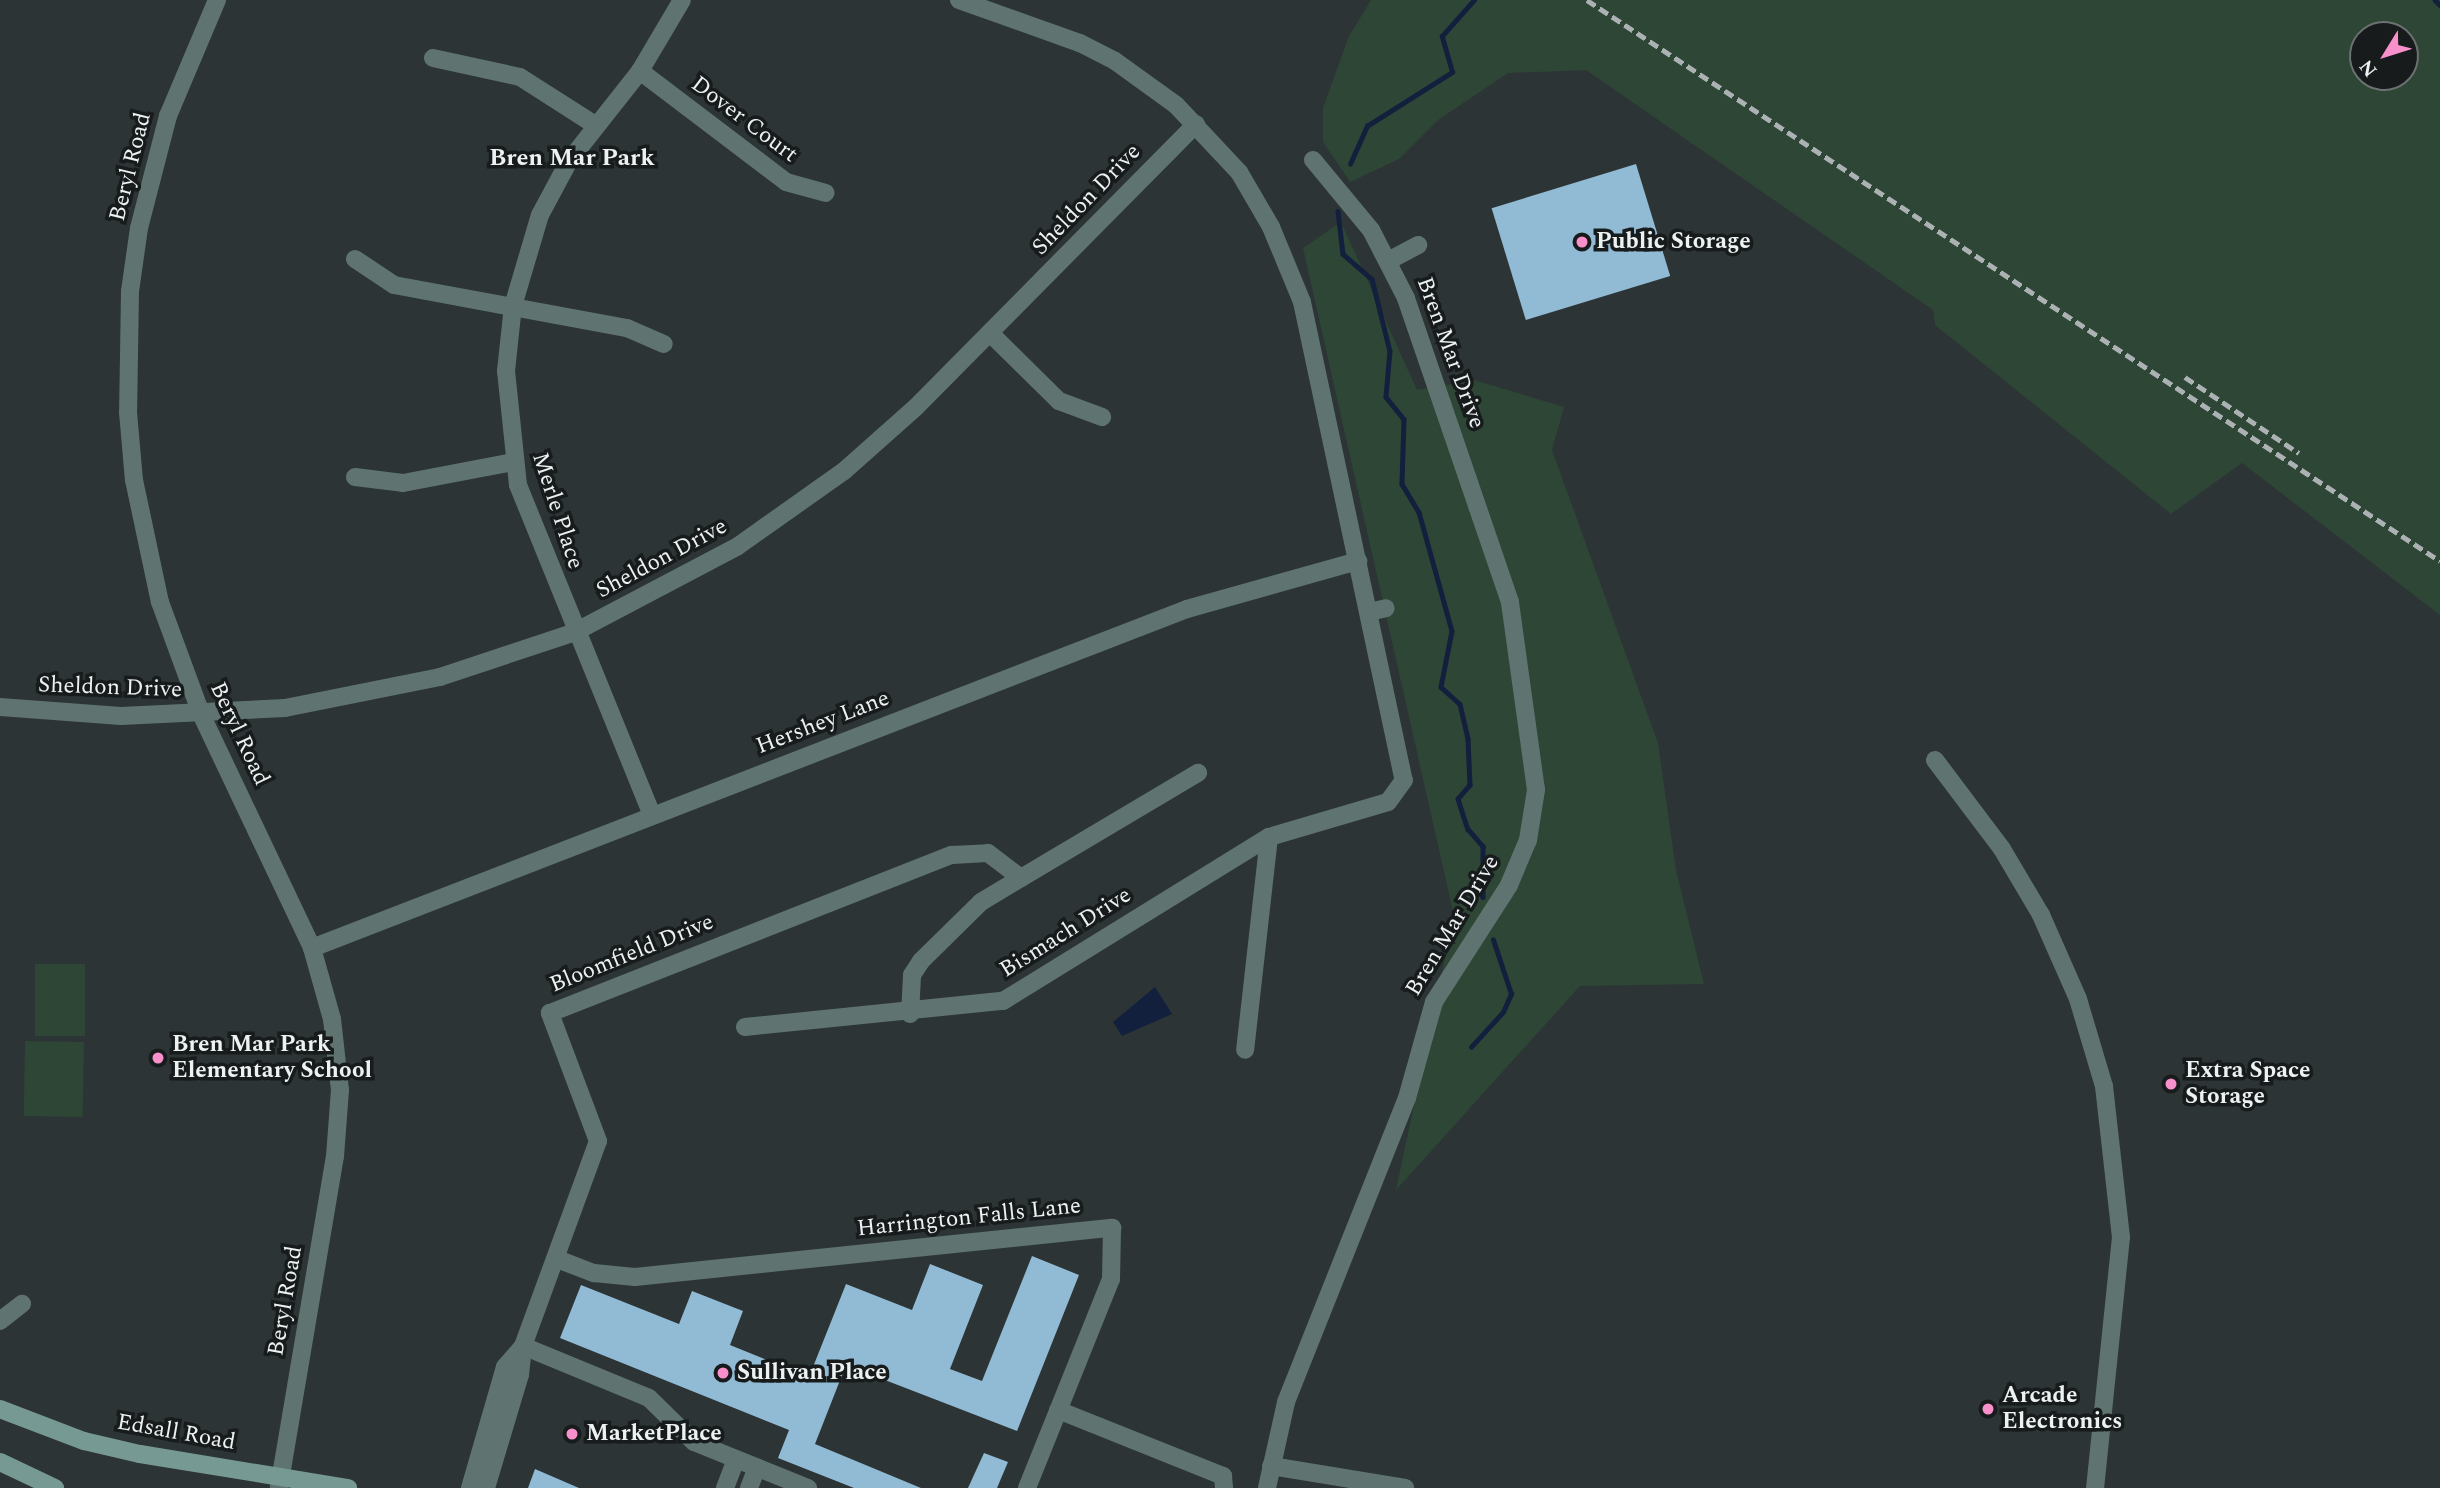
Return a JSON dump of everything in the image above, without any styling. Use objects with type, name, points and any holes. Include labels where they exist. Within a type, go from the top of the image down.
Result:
[{"type":"main road","name":"Edsall Road","points":[[0,1409],[84,1441],[140,1454],[280,1481],[348,1488]]},
{"type":"main road","points":[[0,1462],[54,1488]]},
{"type":"street","name":"Beryl Road","points":[[217,0],[187,64],[152,169],[132,278],[127,354],[130,439],[145,545],[202,716],[312,948],[329,1006],[341,1090],[335,1156],[280,1481]]},
{"type":"street","name":"Merle Place","points":[[652,815],[535,536],[513,462],[506,371],[513,306],[540,215],[595,125],[640,71],[682,0]]},
{"type":"street","points":[[959,0],[1115,61],[1196,124],[1239,172],[1294,276],[1358,561]]},
{"type":"street","points":[[433,58],[520,77],[595,125]]},
{"type":"street","name":"Dover Court","points":[[640,71],[779,178],[826,193]]},
{"type":"street","name":"Sheldon Drive","points":[[0,707],[121,716],[202,716],[285,708],[395,688],[575,632],[686,577],[794,509],[887,435],[1196,124]]},
{"type":"street","name":"Bren Mar Drive","points":[[1267,1488],[1286,1402],[1407,1098],[1434,1002],[1509,885],[1528,840],[1536,790],[1510,602],[1390,260],[1314,160]]},
{"type":"street","points":[[1390,260],[1418,244]]},
{"type":"street","points":[[355,260],[394,285],[628,328],[664,344]]},
{"type":"street","points":[[990,333],[1059,401],[1102,417]]},
{"type":"street","points":[[355,477],[403,483],[513,462]]},
{"type":"street","name":"Bismach Drive","points":[[745,1027],[910,1014],[1003,1001],[1269,837],[1388,802],[1404,780],[1378,610],[1358,561]]},
{"type":"street","name":"Hershey Lane","points":[[312,948],[1188,609],[1358,561]]},
{"type":"street","points":[[1935,760],[2002,849],[2041,915],[2078,999],[2104,1086],[2121,1237],[2095,1488]]},
{"type":"street","points":[[910,1014],[912,975],[921,961],[981,902],[1198,772]]},
{"type":"street","points":[[1245,1050],[1269,837]]},
{"type":"street","name":"Bloomfield Drive","points":[[486,1488],[520,1375],[523,1346],[598,1141],[550,1013],[952,855],[988,853],[1021,877]]},
{"type":"street","name":"Harrington Falls Lane","points":[[557,1259],[594,1273],[635,1277],[1112,1228],[1111,1279],[1027,1488]]},
{"type":"street","points":[[0,1321],[22,1304]]},
{"type":"street","points":[[523,1346],[649,1398],[685,1437],[808,1488]]},
{"type":"street","name":"Bloomfield Drive","points":[[470,1488],[505,1367],[523,1346]]},
{"type":"street","points":[[1058,1410],[1223,1476],[1224,1488]]},
{"type":"street","points":[[725,1488],[736,1459]]},
{"type":"street","points":[[1271,1466],[1405,1488]]},
{"type":"street","points":[[749,1488],[757,1467]]},
{"type":"green space","points":[[1371,0],[2440,0],[2440,615],[2242,463],[2171,514],[1935,325],[1933,310],[1586,70],[1508,73],[1438,120],[1399,159],[1350,182],[1323,142],[1323,108],[1349,36]]},
{"type":"green space","points":[[1341,222],[1417,390],[1474,380],[1564,407],[1552,450],[1658,743],[1676,870],[1704,984],[1580,986],[1396,1190],[1454,916],[1303,248]]},
{"type":"green space","points":[[35,964],[85,964],[85,1036],[35,1036]]},
{"type":"green space","points":[[25,1041],[84,1042],[83,1117],[24,1116]]},
{"type":"water","points":[[1155,987],[1172,1014],[1122,1036],[1113,1022]]},
{"type":"building","name":"Public Storage","points":[[1636,164],[1670,276],[1526,320],[1492,208]]},
{"type":"building","name":"Sullivan Place","points":[[1032,1256],[1079,1275],[1017,1431],[846,1365],[815,1444],[921,1488],[854,1488],[778,1458],[789,1430],[560,1338],[581,1285],[679,1324],[692,1291],[743,1311],[730,1345],[809,1377],[846,1284],[912,1310],[930,1264],[983,1285],[950,1369],[982,1381]]},
{"type":"building","points":[[984,1453],[1008,1462],[997,1488],[968,1488]]},
{"type":"building","points":[[535,1469],[579,1488],[528,1488]]},
{"type":"waterway","points":[[1350,164],[1367,126],[1452,72],[1442,36],[1474,0]]},
{"type":"waterway","points":[[2435,0],[2440,5]]},
{"type":"waterway","points":[[1338,211],[1343,254],[1372,279],[1390,351],[1386,397],[1404,419],[1402,484],[1419,512],[1452,631],[1441,687],[1460,704],[1468,739],[1470,785],[1458,799],[1468,829],[1483,846],[1483,897]]},
{"type":"waterway","points":[[1471,1047],[1503,1012],[1511,994],[1493,940]]},
{"type":"railway","points":[[1587,0],[2440,561]]},
{"type":"railway","points":[[2185,377],[2299,453]]},
{"type":"place","name":"Public Storage","points":[[1582,242]]},
{"type":"place","name":"Bren Mar Park Elementary School","points":[[158,1058]]},
{"type":"place","name":"Extra Space Storage","points":[[2171,1084]]},
{"type":"place","name":"Sullivan Place","points":[[723,1373]]},
{"type":"place","name":"Arcade Electronics","points":[[1988,1409]]},
{"type":"place","name":"MarketPlace","points":[[572,1434]]},
{"type":"district","name":"Bren Mar Park","points":[[572,159]]}]
